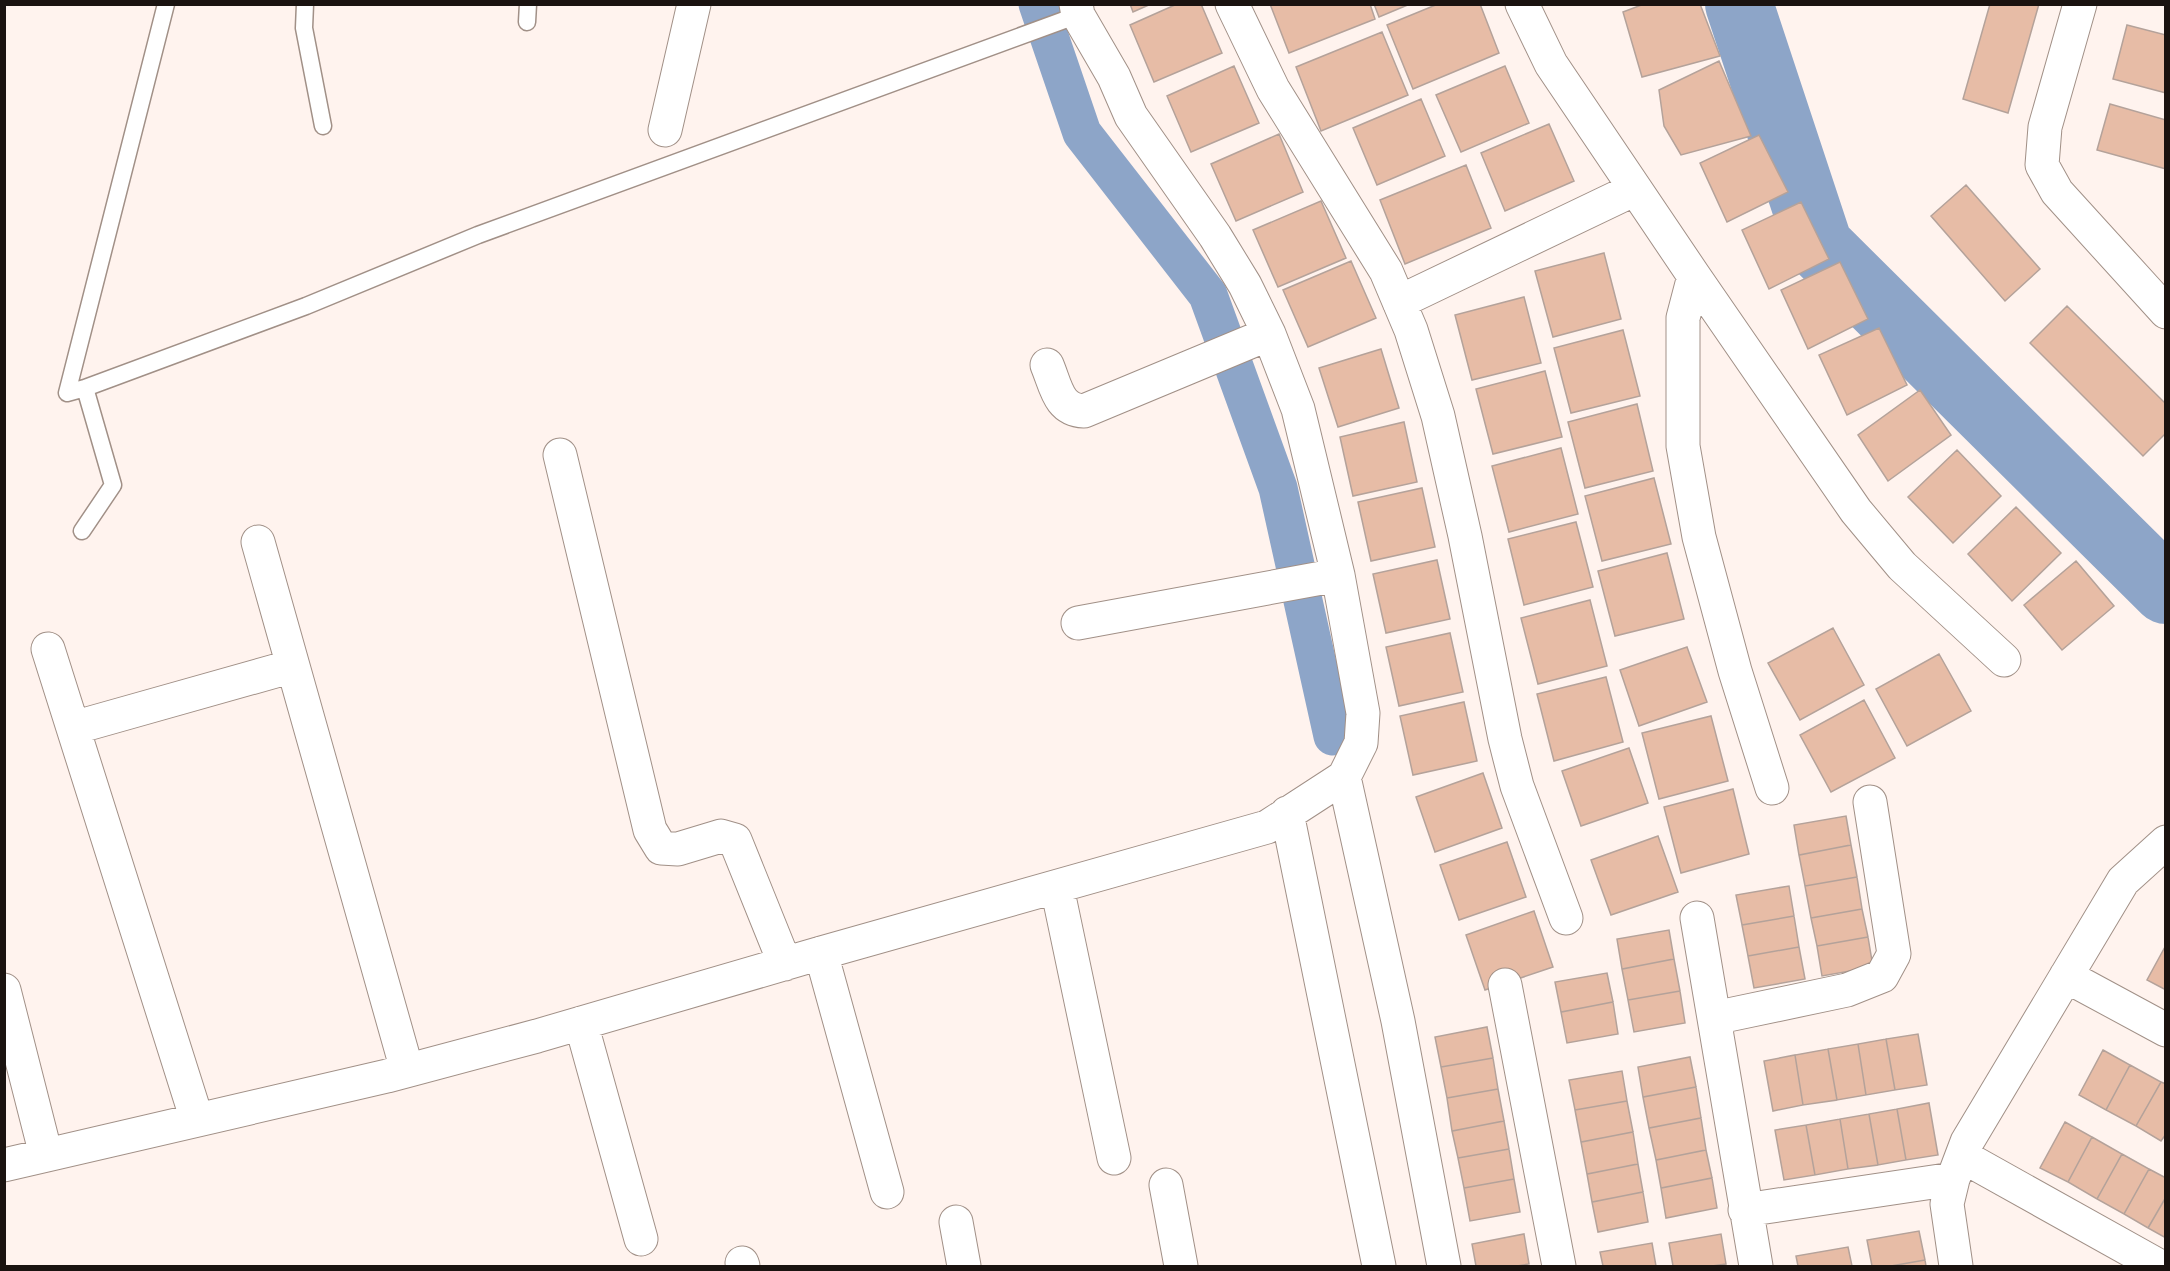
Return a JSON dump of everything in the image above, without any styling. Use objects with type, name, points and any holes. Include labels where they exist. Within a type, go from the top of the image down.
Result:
[{"type":"street","points":[[665,130],[694,4]]},
{"type":"street","points":[[1232,4],[1273,89],[1386,272],[1411,330],[1438,417],[1465,536],[1498,708],[1512,767],[1566,918]]},
{"type":"street","points":[[1522,4],[1551,64],[1856,511],[1902,566],[2004,660]]},
{"type":"street","points":[[2080,4],[2045,127],[2042,165],[2057,192],[2166,312]]},
{"type":"street","points":[[4,1165],[407,1070],[581,1023],[1267,827],[1344,777],[1360,743],[1363,713],[1338,575],[1298,409],[1269,334],[1245,285],[1215,236],[1131,116],[1114,77],[1077,10]]},
{"type":"street","points":[[1399,302],[1635,189]]},
{"type":"street","points":[[1694,276],[1683,318],[1683,446],[1699,537],[1735,671],[1772,788]]},
{"type":"street","points":[[1047,365],[1064,405],[1073,411],[1084,411],[1269,334]]},
{"type":"street","points":[[560,455],[650,830],[661,848],[678,849],[721,836],[735,840],[785,964]]},
{"type":"street","points":[[258,542],[407,1070]]},
{"type":"street","points":[[1078,623],[1338,575]]},
{"type":"street","points":[[48,649],[197,1120]]},
{"type":"street","points":[[73,728],[293,666]]},
{"type":"street","points":[[1344,777],[1398,1021],[1444,1266]]},
{"type":"street","points":[[1714,1018],[1847,990],[1882,976],[1894,954],[1870,802]]},
{"type":"street","points":[[1287,813],[1378,1266]]},
{"type":"street","points":[[1956,1266],[1947,1204],[1967,1142],[2123,881],[2166,842]]},
{"type":"street","points":[[1057,887],[1114,1158]]},
{"type":"street","points":[[1698,918],[1756,1266]]},
{"type":"street","points":[[821,953],[887,1192]]},
{"type":"street","points":[[2066,976],[2166,1030]]},
{"type":"street","points":[[1505,985],[1559,1266]]},
{"type":"street","points":[[4,990],[46,1155]]},
{"type":"street","points":[[581,1023],[641,1239]]},
{"type":"street","points":[[1745,1210],[1958,1167],[2159,1266]]},
{"type":"street","points":[[1166,1185],[1181,1266]]},
{"type":"street","points":[[956,1222],[964,1266]]},
{"type":"lane","points":[[166,4],[67,393],[306,306],[489,230],[1077,10]]},
{"type":"lane","points":[[305,4],[304,28],[323,126]]},
{"type":"lane","points":[[527,22],[528,4]]},
{"type":"lane","points":[[82,531],[113,485],[85,388]]},
{"type":"building","points":[[1130,4],[1151,4],[1133,12]]},
{"type":"building","points":[[1177,4],[1201,4],[1222,53],[1154,82],[1130,25]]},
{"type":"building","points":[[1270,4],[1370,4],[1375,19],[1289,53]]},
{"type":"building","points":[[1374,4],[1410,4],[1379,17]]},
{"type":"building","points":[[1438,4],[1480,4],[1499,53],[1413,89],[1387,25]]},
{"type":"building","points":[[1644,4],[1700,4],[1720,56],[1642,77],[1623,12]]},
{"type":"building","points":[[1990,4],[2039,4],[2008,113],[1963,99]]},
{"type":"building","points":[[2127,25],[2166,35],[2166,93],[2113,79]]},
{"type":"building","points":[[1382,32],[1408,95],[1321,131],[1296,67]]},
{"type":"building","points":[[1719,61],[1751,136],[1681,155],[1664,126],[1659,90]]},
{"type":"building","points":[[1234,66],[1259,123],[1191,152],[1167,96]]},
{"type":"building","points":[[1505,66],[1529,123],[1461,152],[1436,95]]},
{"type":"building","points":[[1421,99],[1445,156],[1377,185],[1353,128]]},
{"type":"building","points":[[2110,104],[2166,120],[2166,169],[2097,150]]},
{"type":"building","points":[[1549,124],[1574,181],[1505,211],[1481,153]]},
{"type":"building","points":[[1279,134],[1303,192],[1236,221],[1211,164]]},
{"type":"building","points":[[1759,135],[1788,192],[1727,222],[1700,163]]},
{"type":"building","points":[[1466,165],[1491,228],[1405,264],[1380,200]]},
{"type":"building","points":[[1966,185],[2040,269],[2005,301],[1931,216]]},
{"type":"building","points":[[1321,201],[1346,258],[1278,287],[1253,230]]},
{"type":"building","points":[[1801,202],[1829,259],[1769,289],[1742,230]]},
{"type":"building","points":[[1604,253],[1621,319],[1553,337],[1535,271]]},
{"type":"building","points":[[1351,261],[1376,318],[1308,347],[1283,290]]},
{"type":"building","points":[[1840,262],[1868,319],[1808,349],[1781,290]]},
{"type":"building","points":[[1524,297],[1541,363],[1472,380],[1455,315]]},
{"type":"building","points":[[2067,306],[2166,404],[2166,433],[2143,456],[2030,343]]},
{"type":"building","points":[[1879,328],[1907,385],[1847,415],[1819,355]]},
{"type":"building","points":[[1623,330],[1640,396],[1571,413],[1554,348]]},
{"type":"building","points":[[1381,349],[1399,408],[1338,427],[1319,368]]},
{"type":"building","points":[[1545,371],[1562,437],[1493,454],[1476,389]]},
{"type":"building","points":[[1920,390],[1951,435],[1888,481],[1858,435]]},
{"type":"building","points":[[1637,404],[1653,471],[1585,488],[1568,422]]},
{"type":"building","points":[[1404,422],[1417,482],[1353,496],[1340,437]]},
{"type":"building","points":[[1561,448],[1578,514],[1509,532],[1492,466]]},
{"type":"building","points":[[1957,450],[2001,496],[1953,543],[1908,497]]},
{"type":"building","points":[[1654,478],[1671,544],[1602,561],[1585,496]]},
{"type":"building","points":[[1422,488],[1435,547],[1371,561],[1358,502]]},
{"type":"building","points":[[2016,507],[2061,553],[2012,601],[1968,554]]},
{"type":"building","points":[[1576,522],[1593,587],[1524,605],[1508,539]]},
{"type":"building","points":[[1667,553],[1684,619],[1615,636],[1598,571]]},
{"type":"building","points":[[1437,560],[1450,619],[1386,633],[1373,574]]},
{"type":"building","points":[[2076,561],[2114,606],[2062,650],[2024,605]]},
{"type":"building","points":[[1590,600],[1607,666],[1538,684],[1521,618]]},
{"type":"building","points":[[1833,628],[1864,685],[1800,720],[1768,663]]},
{"type":"building","points":[[1450,633],[1463,692],[1399,706],[1386,647]]},
{"type":"building","points":[[1687,647],[1707,702],[1639,726],[1620,670]]},
{"type":"building","points":[[1939,654],[1971,711],[1907,746],[1876,689]]},
{"type":"building","points":[[1606,677],[1623,742],[1554,761],[1537,694]]},
{"type":"building","points":[[1864,700],[1895,758],[1831,792],[1800,735]]},
{"type":"building","points":[[1464,702],[1477,761],[1413,775],[1400,716]]},
{"type":"building","points":[[1711,716],[1728,781],[1659,799],[1642,733]]},
{"type":"building","points":[[1629,748],[1648,803],[1581,826],[1562,771]]},
{"type":"building","points":[[1483,773],[1502,828],[1435,852],[1416,797]]},
{"type":"building","points":[[1733,789],[1749,854],[1681,873],[1664,807]]},
{"type":"building","points":[[1846,816],[1851,845],[1799,855],[1794,825]]},
{"type":"building","points":[[1658,836],[1678,892],[1611,915],[1591,860]]},
{"type":"building","points":[[1507,842],[1526,897],[1459,920],[1440,865]]},
{"type":"building","points":[[1851,845],[1857,877],[1805,886],[1799,855]]},
{"type":"building","points":[[1857,877],[1862,909],[1811,918],[1805,886]]},
{"type":"building","points":[[1789,886],[1794,916],[1742,925],[1736,895]]},
{"type":"building","points":[[1862,909],[1868,937],[1817,946],[1811,918]]},
{"type":"building","points":[[1534,911],[1553,967],[1485,990],[1466,935]]},
{"type":"building","points":[[1794,916],[1799,947],[1748,956],[1742,925]]},
{"type":"building","points":[[1669,930],[1674,959],[1622,969],[1617,939]]},
{"type":"building","points":[[1868,937],[1873,967],[1822,976],[1817,946]]},
{"type":"building","points":[[2166,945],[2166,990],[2147,980]]},
{"type":"building","points":[[1799,947],[1805,979],[1754,988],[1748,956]]},
{"type":"building","points":[[1674,959],[1680,991],[1628,1000],[1622,969]]},
{"type":"building","points":[[1607,973],[1613,1002],[1561,1012],[1555,982]]},
{"type":"building","points":[[1680,991],[1685,1023],[1634,1032],[1628,1000]]},
{"type":"building","points":[[1613,1002],[1618,1034],[1567,1043],[1561,1012]]},
{"type":"building","points":[[1487,1027],[1493,1058],[1441,1067],[1435,1037]]},
{"type":"building","points":[[1918,1034],[1927,1085],[1895,1090],[1886,1039]]},
{"type":"building","points":[[1886,1039],[1895,1090],[1866,1095],[1858,1044]]},
{"type":"building","points":[[1858,1044],[1866,1095],[1837,1100],[1828,1049]]},
{"type":"building","points":[[1828,1049],[1837,1100],[1803,1105],[1795,1055]]},
{"type":"building","points":[[2103,1050],[2130,1065],[2106,1110],[2079,1095]]},
{"type":"building","points":[[1795,1055],[1803,1105],[1773,1111],[1764,1061]]},
{"type":"building","points":[[1690,1057],[1696,1087],[1643,1097],[1638,1067]]},
{"type":"building","points":[[1493,1058],[1498,1089],[1447,1098],[1441,1067]]},
{"type":"building","points":[[2130,1065],[2161,1082],[2136,1126],[2106,1110]]},
{"type":"building","points":[[1622,1071],[1627,1101],[1575,1110],[1569,1080]]},
{"type":"building","points":[[2161,1082],[2166,1084],[2166,1134],[2161,1141],[2136,1126]]},
{"type":"building","points":[[1696,1087],[1701,1118],[1649,1128],[1643,1097]]},
{"type":"building","points":[[1498,1089],[1504,1121],[1452,1131],[1447,1098]]},
{"type":"building","points":[[1627,1101],[1633,1132],[1581,1142],[1575,1110]]},
{"type":"building","points":[[1929,1103],[1938,1155],[1906,1160],[1897,1109]]},
{"type":"building","points":[[1897,1109],[1906,1160],[1878,1165],[1869,1114]]},
{"type":"building","points":[[1869,1114],[1878,1165],[1848,1169],[1840,1119]]},
{"type":"building","points":[[1701,1118],[1706,1150],[1656,1160],[1649,1128]]},
{"type":"building","points":[[1840,1119],[1848,1169],[1815,1175],[1806,1125]]},
{"type":"building","points":[[1504,1121],[1509,1149],[1458,1158],[1452,1131]]},
{"type":"building","points":[[2065,1122],[2092,1137],[2068,1182],[2040,1168]]},
{"type":"building","points":[[1806,1125],[1815,1175],[1784,1180],[1775,1130]]},
{"type":"building","points":[[1633,1132],[1638,1164],[1587,1174],[1581,1142]]},
{"type":"building","points":[[2092,1137],[2122,1154],[2097,1199],[2068,1182]]},
{"type":"building","points":[[1509,1149],[1514,1179],[1464,1188],[1458,1158]]},
{"type":"building","points":[[1706,1150],[1712,1178],[1661,1188],[1656,1160]]},
{"type":"building","points":[[2122,1154],[2149,1169],[2124,1214],[2097,1199]]},
{"type":"building","points":[[1638,1164],[1643,1192],[1592,1202],[1587,1174]]},
{"type":"building","points":[[2149,1169],[2166,1178],[2166,1197],[2148,1228],[2124,1214]]},
{"type":"building","points":[[1712,1178],[1717,1208],[1666,1218],[1661,1188]]},
{"type":"building","points":[[1514,1179],[1520,1212],[1470,1221],[1464,1188]]},
{"type":"building","points":[[1643,1192],[1648,1222],[1598,1232],[1592,1202]]},
{"type":"building","points":[[2166,1197],[2166,1238],[2148,1228]]},
{"type":"building","points":[[1919,1231],[1925,1260],[1891,1266],[1872,1266],[1867,1240]]},
{"type":"building","points":[[1524,1234],[1529,1264],[1476,1266],[1472,1244]]},
{"type":"building","points":[[1721,1234],[1726,1264],[1673,1266],[1669,1243]]},
{"type":"building","points":[[1652,1243],[1656,1266],[1603,1266],[1600,1252]]},
{"type":"building","points":[[1848,1247],[1852,1266],[1798,1266],[1796,1256]]},
{"type":"building","points":[[1925,1260],[1926,1266],[1891,1266]]},
{"type":"waterway","points":[[1038,4],[1082,133],[1208,295],[1278,488],[1333,736]]},
{"type":"waterway","points":[[1739,4],[1819,246],[2166,590]]}]
